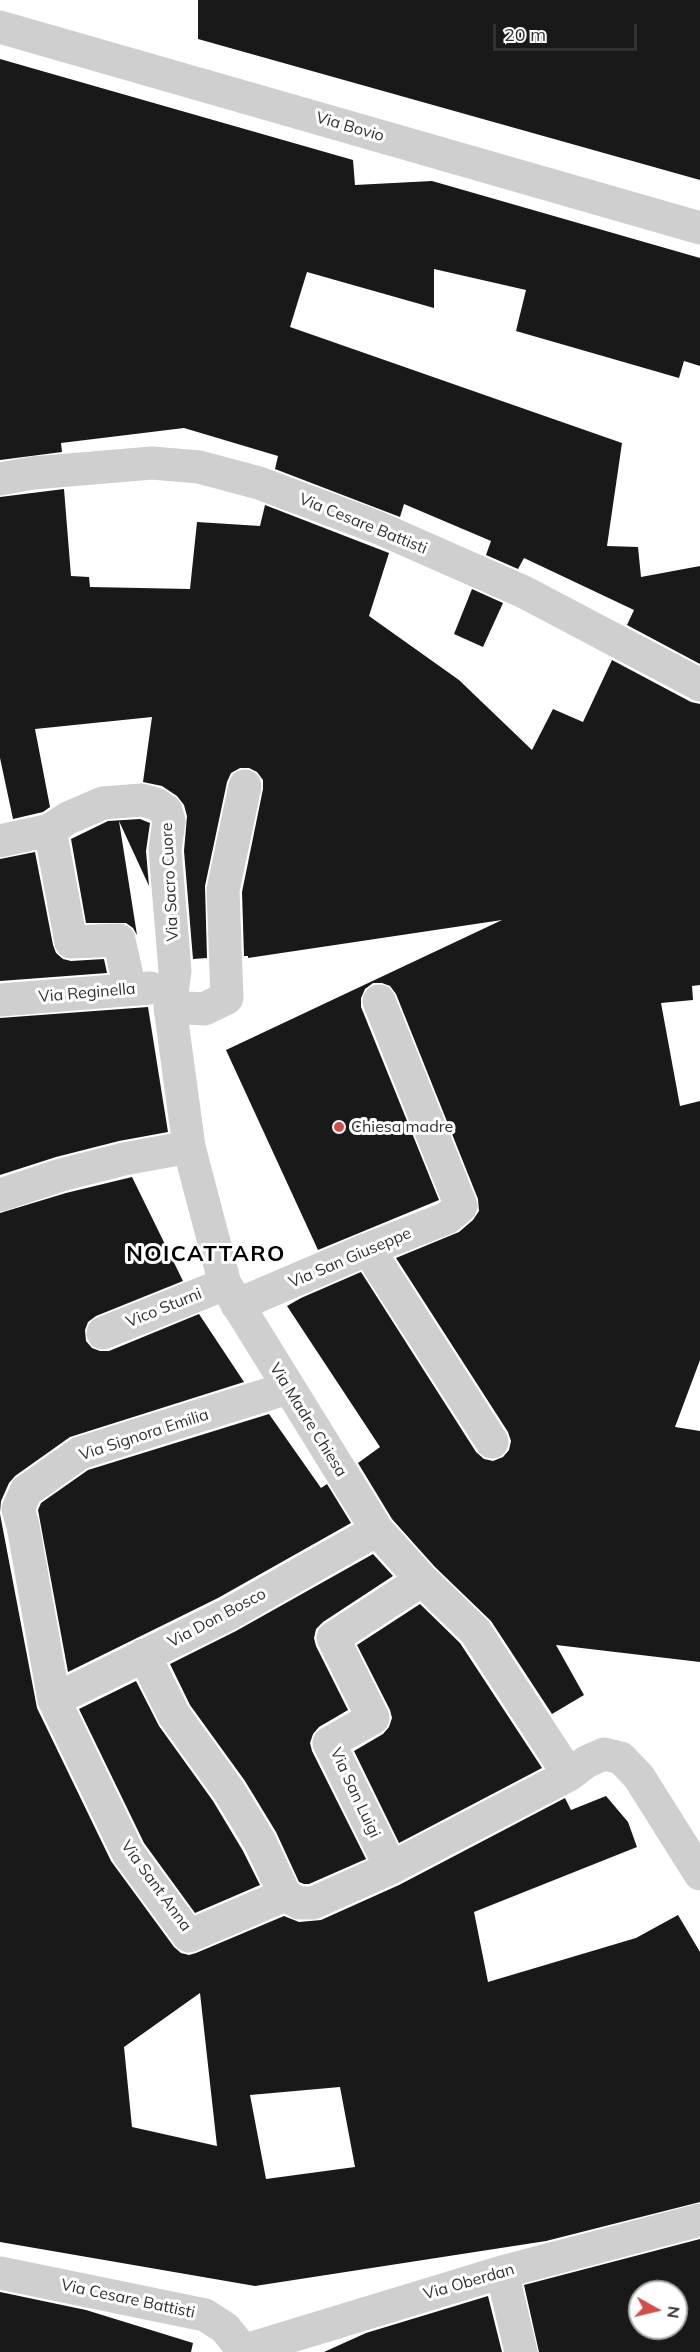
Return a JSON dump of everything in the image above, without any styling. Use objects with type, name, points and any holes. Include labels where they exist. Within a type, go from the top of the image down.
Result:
[{"type":"street","name":"Via Bovio","points":[[0,27],[700,228]]},
{"type":"street","name":"Via Cesare Battisti","points":[[0,479],[33,473],[152,463],[199,467],[259,483],[378,528],[524,592],[700,684]]},
{"type":"street","name":"Via Reginella","points":[[0,1000],[130,989],[172,996],[204,1009],[226,998],[223,890],[245,786]]},
{"type":"street","name":"Via Sacro Cuore","points":[[50,830],[68,818],[103,803],[142,800],[156,804],[166,811],[169,821],[165,850],[175,971],[172,996]]},
{"type":"street","points":[[0,841],[50,830],[71,942],[119,940],[130,989]]},
{"type":"street","name":"Via Madre Chiesa","points":[[172,996],[189,1147],[231,1295],[377,1530],[422,1580],[475,1631],[569,1775]]},
{"type":"street","name":"Via San Giuseppe","points":[[231,1295],[368,1249],[447,1218],[461,1206],[379,1001]]},
{"type":"street","points":[[0,1195],[61,1175],[189,1147]]},
{"type":"street","points":[[368,1249],[492,1442]]},
{"type":"street","name":"Vico Sturni","points":[[103,1333],[231,1295]]},
{"type":"street","name":"Via Signora Emilia","points":[[13,1521],[26,1491],[80,1453],[288,1388]]},
{"type":"street","name":"Via Sant Anna","points":[[13,1521],[54,1700],[128,1853],[189,1936],[285,1895]]},
{"type":"street","name":"Via Don Bosco","points":[[54,1700],[227,1615],[377,1530]]},
{"type":"street","name":"Via San Luigi","points":[[391,1868],[329,1743],[373,1718],[333,1638],[422,1580]]},
{"type":"street","points":[[144,1655],[174,1715],[229,1791],[260,1842],[285,1895],[299,1903],[313,1903],[391,1868],[569,1775],[586,1762],[604,1754],[621,1758],[639,1777],[700,1874]]},
{"type":"street","name":"Via Oberdan","points":[[241,2351],[502,2272],[700,2220]]},
{"type":"street","points":[[502,2272],[521,2352]]},
{"type":"street","name":"Via Cesare Battisti","points":[[0,2273],[205,2315],[225,2328],[241,2351]]},
{"type":"building","points":[[198,0],[700,0],[700,180],[198,39]]},
{"type":"building","points":[[0,59],[353,160],[355,185],[432,181],[700,258],[700,366],[684,361],[679,378],[516,331],[526,290],[434,269],[434,308],[307,272],[290,327],[622,443],[607,546],[638,547],[641,577],[700,566],[700,664],[627,625],[634,610],[524,558],[518,569],[486,555],[491,541],[404,504],[400,517],[275,469],[278,456],[184,428],[61,443],[62,452],[0,460]]},
{"type":"building","points":[[64,489],[71,576],[89,577],[90,587],[190,589],[197,522],[260,526],[265,505],[389,553],[369,616],[459,680],[532,750],[553,709],[583,722],[612,660],[691,702],[700,704],[700,985],[692,986],[693,1000],[661,1003],[680,1106],[700,1101],[700,1360],[675,1427],[700,1431],[700,1662],[556,1645],[584,1695],[552,1714],[491,1621],[435,1567],[392,1519],[358,1463],[380,1447],[287,1306],[361,1272],[476,1452],[484,1459],[493,1461],[503,1457],[509,1450],[511,1441],[508,1432],[396,1258],[459,1232],[473,1220],[479,1211],[478,1199],[396,994],[390,986],[373,983],[365,989],[361,998],[361,1007],[439,1200],[318,1250],[226,1050],[502,920],[248,958],[244,956],[242,892],[263,780],[257,772],[249,768],[240,768],[231,773],[227,782],[205,886],[207,958],[193,959],[184,851],[187,816],[184,805],[177,796],[162,786],[143,782],[152,717],[35,729],[50,807],[43,812],[13,819],[0,758],[0,497]]},
{"type":"building","points":[[472,589],[503,603],[483,647],[454,634]]},
{"type":"building","points":[[140,819],[150,823],[146,851],[149,886],[119,821],[137,935],[126,923],[86,923],[71,839],[108,821]]},
{"type":"building","points":[[35,852],[56,953],[63,959],[71,961],[104,959],[107,973],[0,981],[0,859]]},
{"type":"building","points":[[148,1007],[168,1132],[119,1141],[56,1157],[0,1175],[0,1018]]},
{"type":"building","points":[[132,1177],[183,1281],[96,1316],[88,1322],[85,1330],[86,1341],[92,1348],[109,1351],[199,1314],[244,1382],[70,1437],[15,1476],[9,1483],[1,1501],[0,1512],[0,1213],[66,1193]]},
{"type":"building","points":[[269,1414],[321,1488],[327,1484],[351,1523],[218,1598],[68,1672],[38,1510],[41,1503],[88,1470]]},
{"type":"building","points":[[0,1514],[37,1708],[111,1861],[174,1947],[181,1953],[189,1955],[196,1953],[284,1916],[299,1922],[321,1920],[399,1885],[565,1798],[571,1810],[606,1796],[628,1822],[637,1847],[474,1912],[488,1982],[636,1938],[678,1915],[700,1952],[700,2202],[546,2241],[255,2286],[0,2242]],"holes":[[[200,1993],[217,2146],[132,2127],[124,2047]],[[340,2087],[355,2167],[266,2179],[250,2095]]]},
{"type":"building","points":[[373,1554],[393,1576],[316,1629],[314,1638],[316,1646],[348,1710],[319,1727],[310,1743],[366,1859],[309,1884],[304,1884],[299,1882],[276,1832],[245,1781],[190,1705],[170,1664],[236,1631]]},
{"type":"building","points":[[420,1604],[460,1643],[542,1768],[399,1843],[354,1751],[383,1734],[392,1718],[357,1645]]},
{"type":"building","points":[[136,1681],[159,1726],[213,1801],[260,1885],[195,1913],[144,1843],[79,1709]]},
{"type":"building","points":[[700,2239],[700,2352],[539,2352],[524,2285]]},
{"type":"building","points":[[0,2292],[86,2310],[193,2343],[191,2352],[0,2352]]},
{"type":"building","points":[[488,2296],[502,2352],[324,2352],[366,2333]]},
{"type":"place","name":"Chiesa madre","points":[[339,1127]]},
{"type":"district","name":"NOICATTARO","points":[[206,1254]]}]
